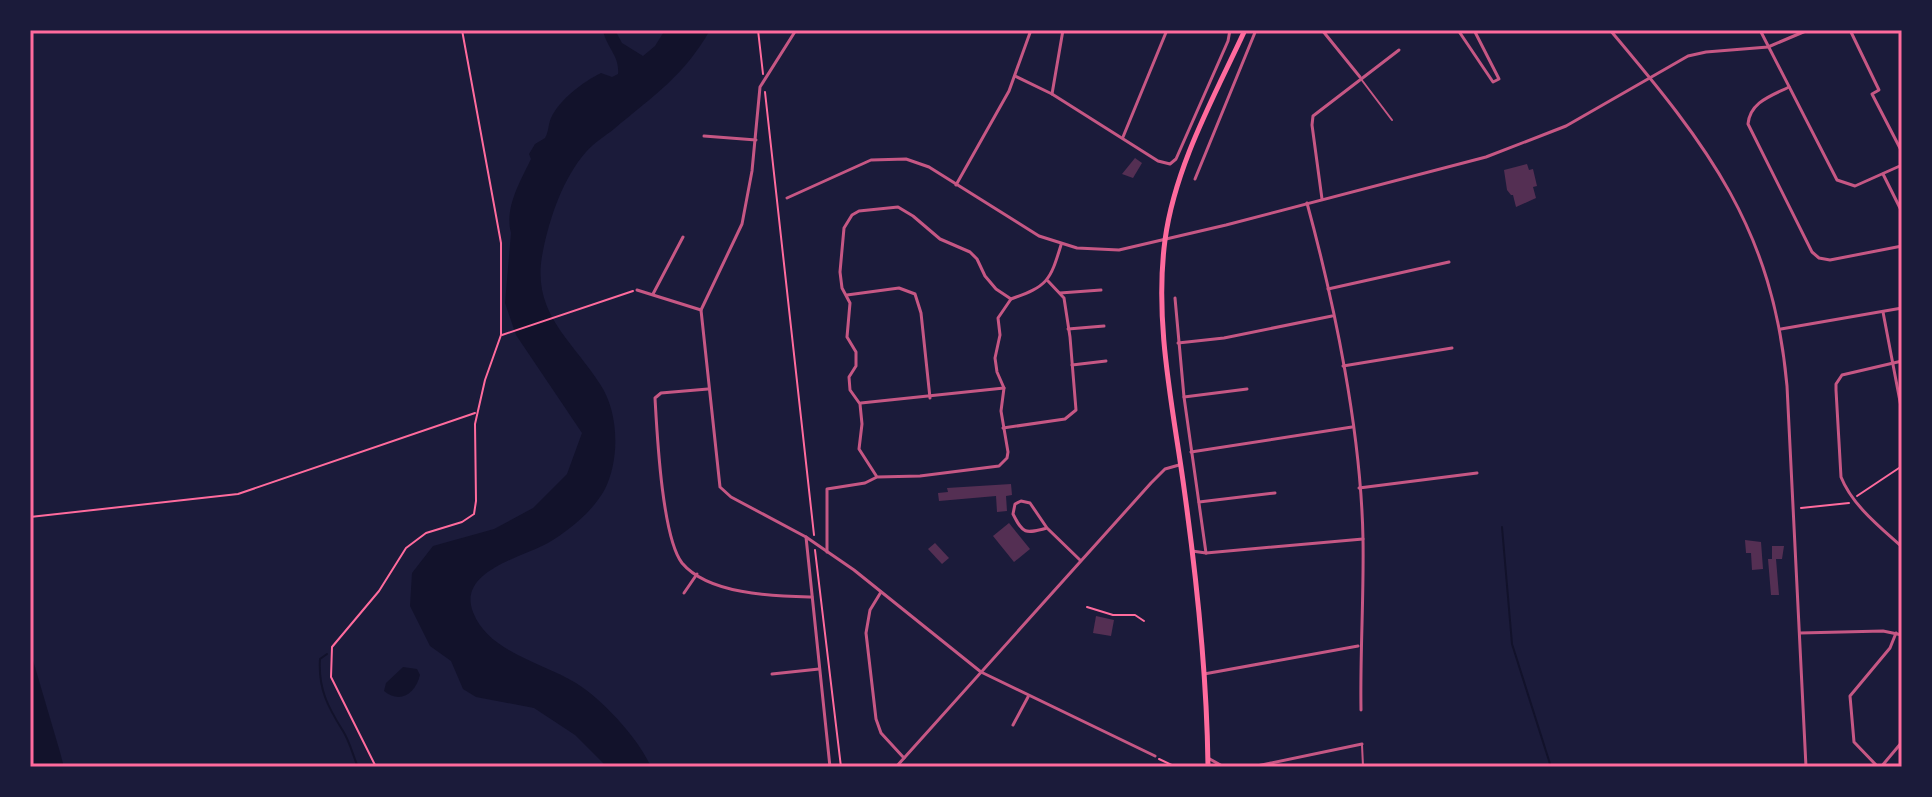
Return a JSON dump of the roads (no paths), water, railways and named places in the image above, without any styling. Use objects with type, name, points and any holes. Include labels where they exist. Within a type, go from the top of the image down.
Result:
[{"type":"main road","points":[[1208,767],[1204,674],[1192,551],[1163,322],[1166,239],[1174,201],[1193,145],[1245,30]]},
{"type":"street","points":[[796,30],[759,92],[756,140],[742,224],[701,310],[720,487],[731,497],[806,537],[881,591],[981,672],[1155,756]]},
{"type":"street","points":[[956,185],[1000,108],[1031,30]]},
{"type":"street","points":[[1052,94],[1063,30]]},
{"type":"street","points":[[1122,138],[1167,30]]},
{"type":"street","points":[[1015,76],[1052,94],[1167,165],[1174,162],[1228,41],[1230,30]]},
{"type":"street","points":[[1195,179],[1256,30]]},
{"type":"street","points":[[1322,30],[1360,78]]},
{"type":"street","points":[[1458,30],[1493,82],[1499,79],[1474,30]]},
{"type":"street","points":[[1610,30],[1705,148],[1739,208],[1759,252],[1781,329],[1787,386],[1806,767]]},
{"type":"street","points":[[1760,30],[1837,180],[1855,186],[1902,165]]},
{"type":"street","points":[[787,198],[858,165],[883,158],[915,160],[1021,226],[1061,245],[1119,250],[1441,169],[1527,142],[1576,121],[1688,56],[1768,47],[1808,30]]},
{"type":"street","points":[[1850,30],[1879,90],[1872,94],[1902,152]]},
{"type":"street","points":[[1322,199],[1311,120],[1313,116],[1399,50]]},
{"type":"street","points":[[1789,87],[1755,105],[1748,124],[1812,252],[1819,258],[1830,260],[1902,246]]},
{"type":"street","points":[[704,136],[756,140]]},
{"type":"street","points":[[1883,174],[1902,212]]},
{"type":"street","points":[[1307,203],[1343,366],[1359,488],[1363,539],[1361,710]]},
{"type":"street","points":[[877,477],[859,449],[862,424],[860,404],[850,390],[849,377],[856,366],[856,352],[847,337],[850,316],[840,272],[846,222],[859,211],[898,207],[940,239],[970,252],[996,289],[1011,299]]},
{"type":"street","points":[[653,294],[683,237]]},
{"type":"street","points":[[827,552],[827,489],[865,483],[877,477],[920,476],[999,466],[1007,458],[1001,411],[1004,388],[995,358],[1000,335],[998,318],[1011,299],[1048,281],[1061,245]]},
{"type":"street","points":[[1328,289],[1449,262]]},
{"type":"street","points":[[1003,428],[1065,419],[1073,414],[1077,405],[1064,298],[1048,281]]},
{"type":"street","points":[[847,295],[899,288],[915,294],[921,313],[930,398]]},
{"type":"street","points":[[637,290],[701,310]]},
{"type":"street","points":[[1060,293],[1101,290]]},
{"type":"street","points":[[1175,298],[1184,397],[1206,553]]},
{"type":"street","points":[[1781,329],[1902,308]]},
{"type":"street","points":[[1883,312],[1902,412]]},
{"type":"street","points":[[1178,343],[1224,338],[1333,315]]},
{"type":"street","points":[[1068,329],[1104,326]]},
{"type":"street","points":[[1343,366],[1452,348]]},
{"type":"street","points":[[1072,365],[1106,361]]},
{"type":"street","points":[[1902,361],[1842,375],[1836,384],[1841,477],[1853,499],[1902,547]]},
{"type":"street","points":[[860,404],[1004,388]]},
{"type":"street","points":[[708,389],[656,396],[664,494],[674,548],[683,563],[697,574],[727,587],[758,595],[812,597]]},
{"type":"street","points":[[1184,397],[1247,389]]},
{"type":"street","points":[[1191,452],[1352,427]]},
{"type":"street","points":[[896,767],[1165,469],[1181,465]]},
{"type":"street","points":[[1359,488],[1477,473]]},
{"type":"street","points":[[1199,502],[1275,493]]},
{"type":"street","points":[[1047,528],[1029,533],[1023,531],[1013,514],[1015,504],[1021,501],[1030,503],[1047,528],[1080,560]]},
{"type":"street","points":[[806,537],[830,767]]},
{"type":"street","points":[[1192,551],[1206,553],[1363,539]]},
{"type":"street","points":[[684,593],[697,574]]},
{"type":"street","points":[[881,591],[870,610],[866,633],[876,719],[881,733],[904,758]]},
{"type":"street","points":[[1800,633],[1845,630],[1902,635]]},
{"type":"street","points":[[1896,633],[1890,648],[1850,696],[1854,742],[1879,767],[1902,742]]},
{"type":"street","points":[[1204,674],[1360,646]]},
{"type":"street","points":[[772,674],[819,669]]},
{"type":"street","points":[[1013,725],[1028,697]]},
{"type":"street","points":[[1252,767],[1362,744]]},
{"type":"street","points":[[1208,758],[1224,767]]},
{"type":"lane","points":[[1360,78],[1392,120]]},
{"type":"lane","points":[[1362,744],[1363,766],[1389,765]]},
{"type":"waterway","points":[[1502,527],[1512,644],[1551,767]]},
{"type":"waterway","points":[[327,654],[320,659],[322,689],[358,767]]}]
